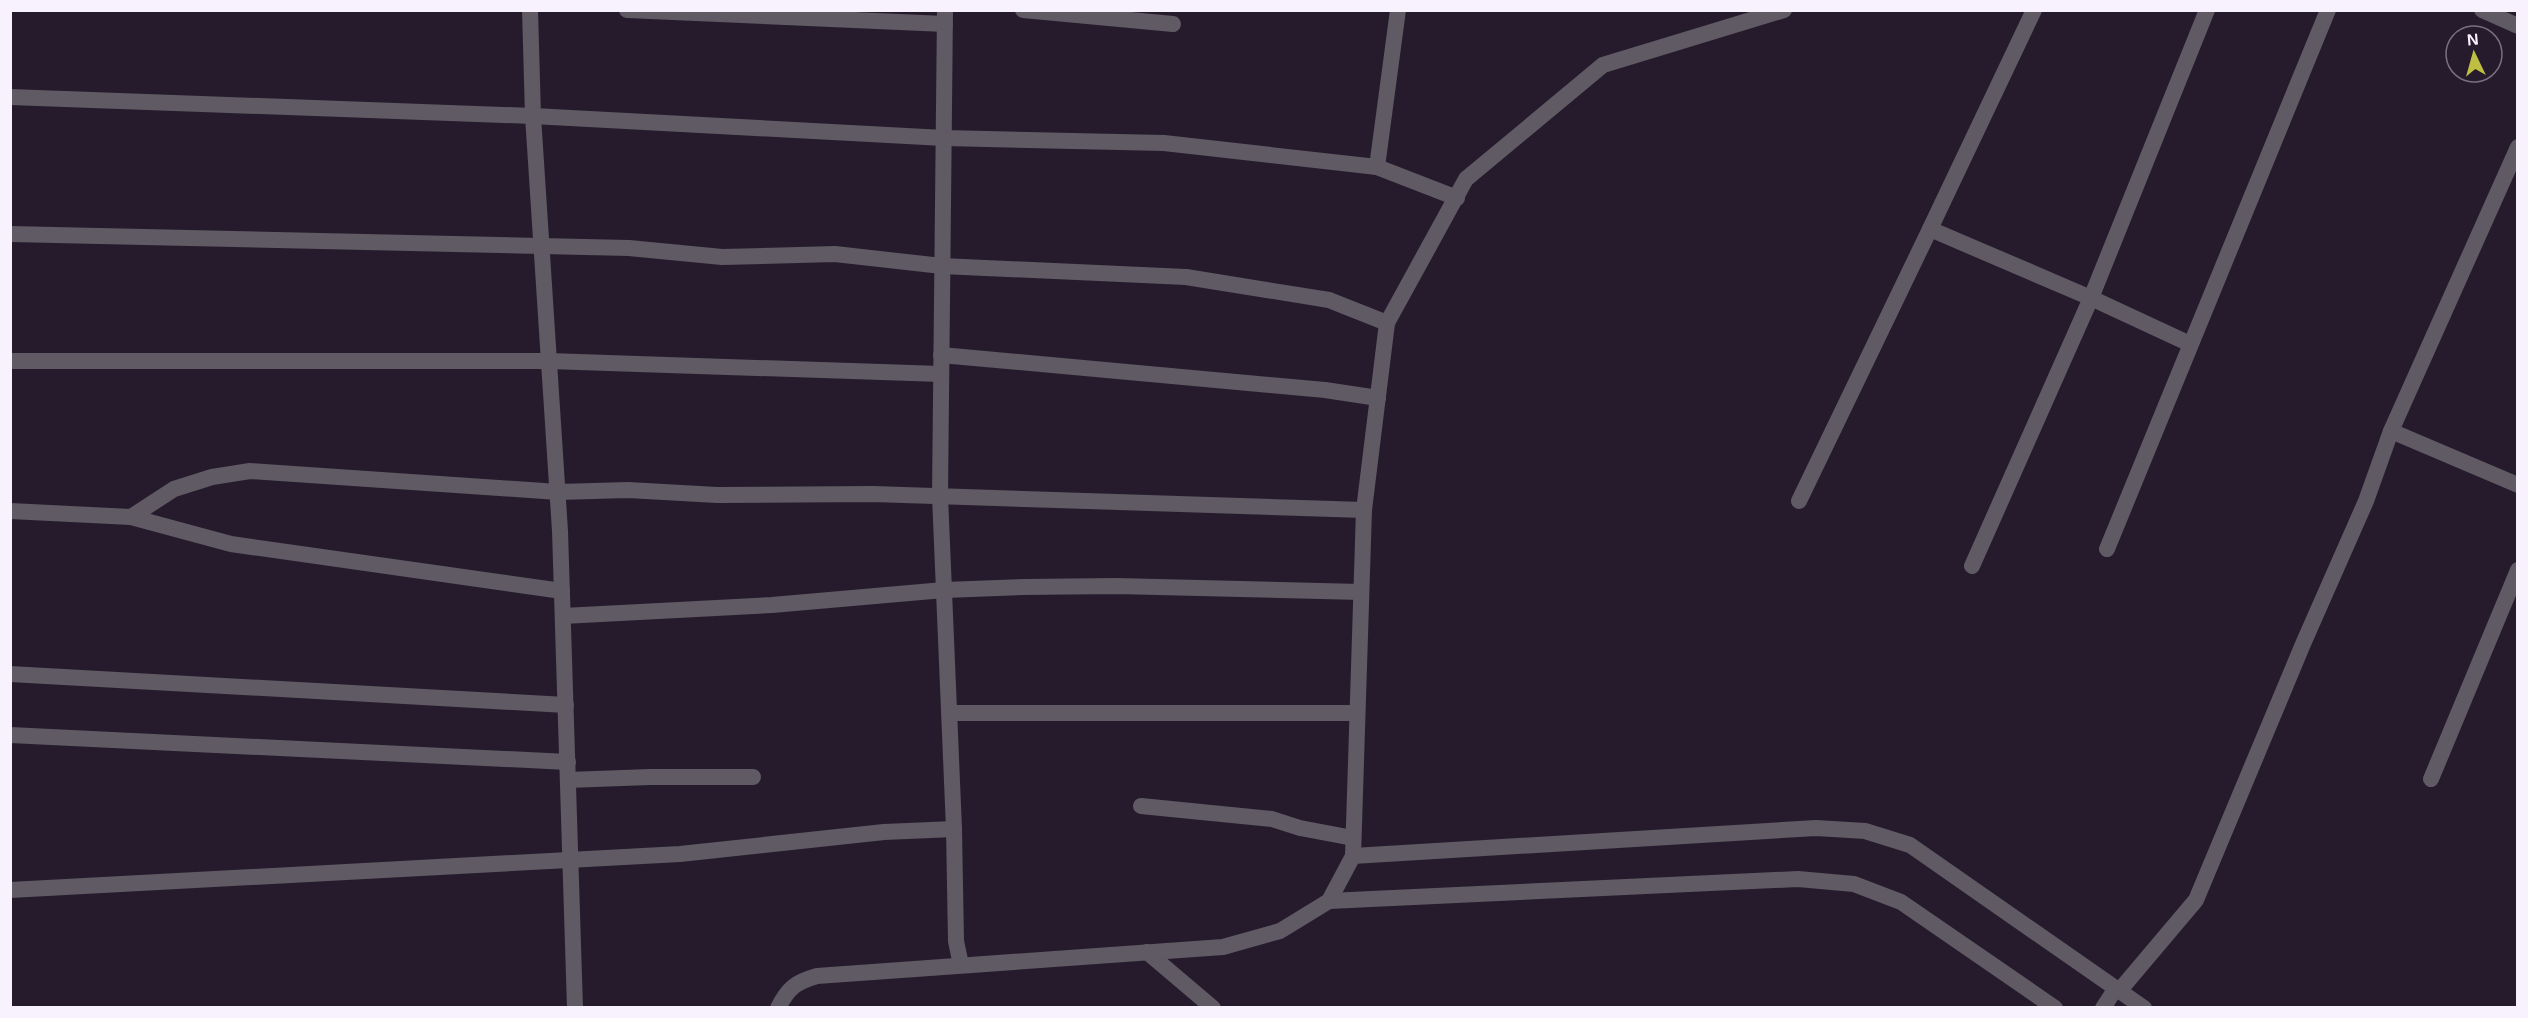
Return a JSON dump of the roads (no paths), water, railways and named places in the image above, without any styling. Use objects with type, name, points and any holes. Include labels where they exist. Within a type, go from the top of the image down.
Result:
[{"type":"street","points":[[530,10],[532,116],[558,492],[575,1008]]},
{"type":"street","points":[[627,10],[945,17],[940,496],[950,713],[956,941],[961,965]]},
{"type":"street","points":[[1023,10],[1173,24]]},
{"type":"street","points":[[1377,166],[1398,10]]},
{"type":"street","points":[[1329,901],[1353,856],[1364,510],[1387,323],[1449,195],[1603,65],[1784,10]]},
{"type":"street","points":[[1799,501],[2034,10]]},
{"type":"street","points":[[1972,567],[2091,298],[2207,10]]},
{"type":"street","points":[[2107,549],[2328,10]]},
{"type":"street","points":[[2482,10],[2517,26]]},
{"type":"street","points":[[10,98],[532,116],[944,138],[1164,143],[1377,166],[1449,195]]},
{"type":"street","points":[[2116,988],[2120,990],[2196,900],[2303,644],[2366,501],[2391,431],[2517,147]]},
{"type":"street","points":[[1930,228],[2190,344]]},
{"type":"street","points":[[10,234],[629,248],[722,257],[835,254],[942,266],[1186,277],[1329,300],[1387,323]]},
{"type":"street","points":[[941,355],[1325,390],[1378,398]]},
{"type":"street","points":[[10,361],[549,361],[941,374]]},
{"type":"street","points":[[2391,431],[2517,485]]},
{"type":"street","points":[[131,517],[174,489],[212,477],[250,471],[558,492],[628,490],[717,495],[873,494],[1364,510]]},
{"type":"street","points":[[10,511],[131,517],[231,544],[562,591]]},
{"type":"street","points":[[2431,779],[2517,570]]},
{"type":"street","points":[[562,616],[772,605],[944,590],[1116,585],[1361,592]]},
{"type":"street","points":[[10,674],[566,705]]},
{"type":"street","points":[[950,713],[1357,713]]},
{"type":"street","points":[[10,735],[568,762]]},
{"type":"street","points":[[568,780],[753,777]]},
{"type":"street","points":[[1141,806],[1272,819],[1300,828],[1353,838]]},
{"type":"street","points":[[1353,856],[1816,828],[1865,831],[1910,844],[2144,1008]]},
{"type":"street","points":[[10,890],[680,854],[884,832],[954,829]]},
{"type":"street","points":[[778,1008],[784,996],[797,982],[817,976],[1223,947],[1280,931],[1329,901],[1798,879],[1854,884],[1901,902],[2055,1008]]},
{"type":"street","points":[[1147,952],[1213,1008]]},
{"type":"street","points":[[2103,1008],[2116,988]]}]
